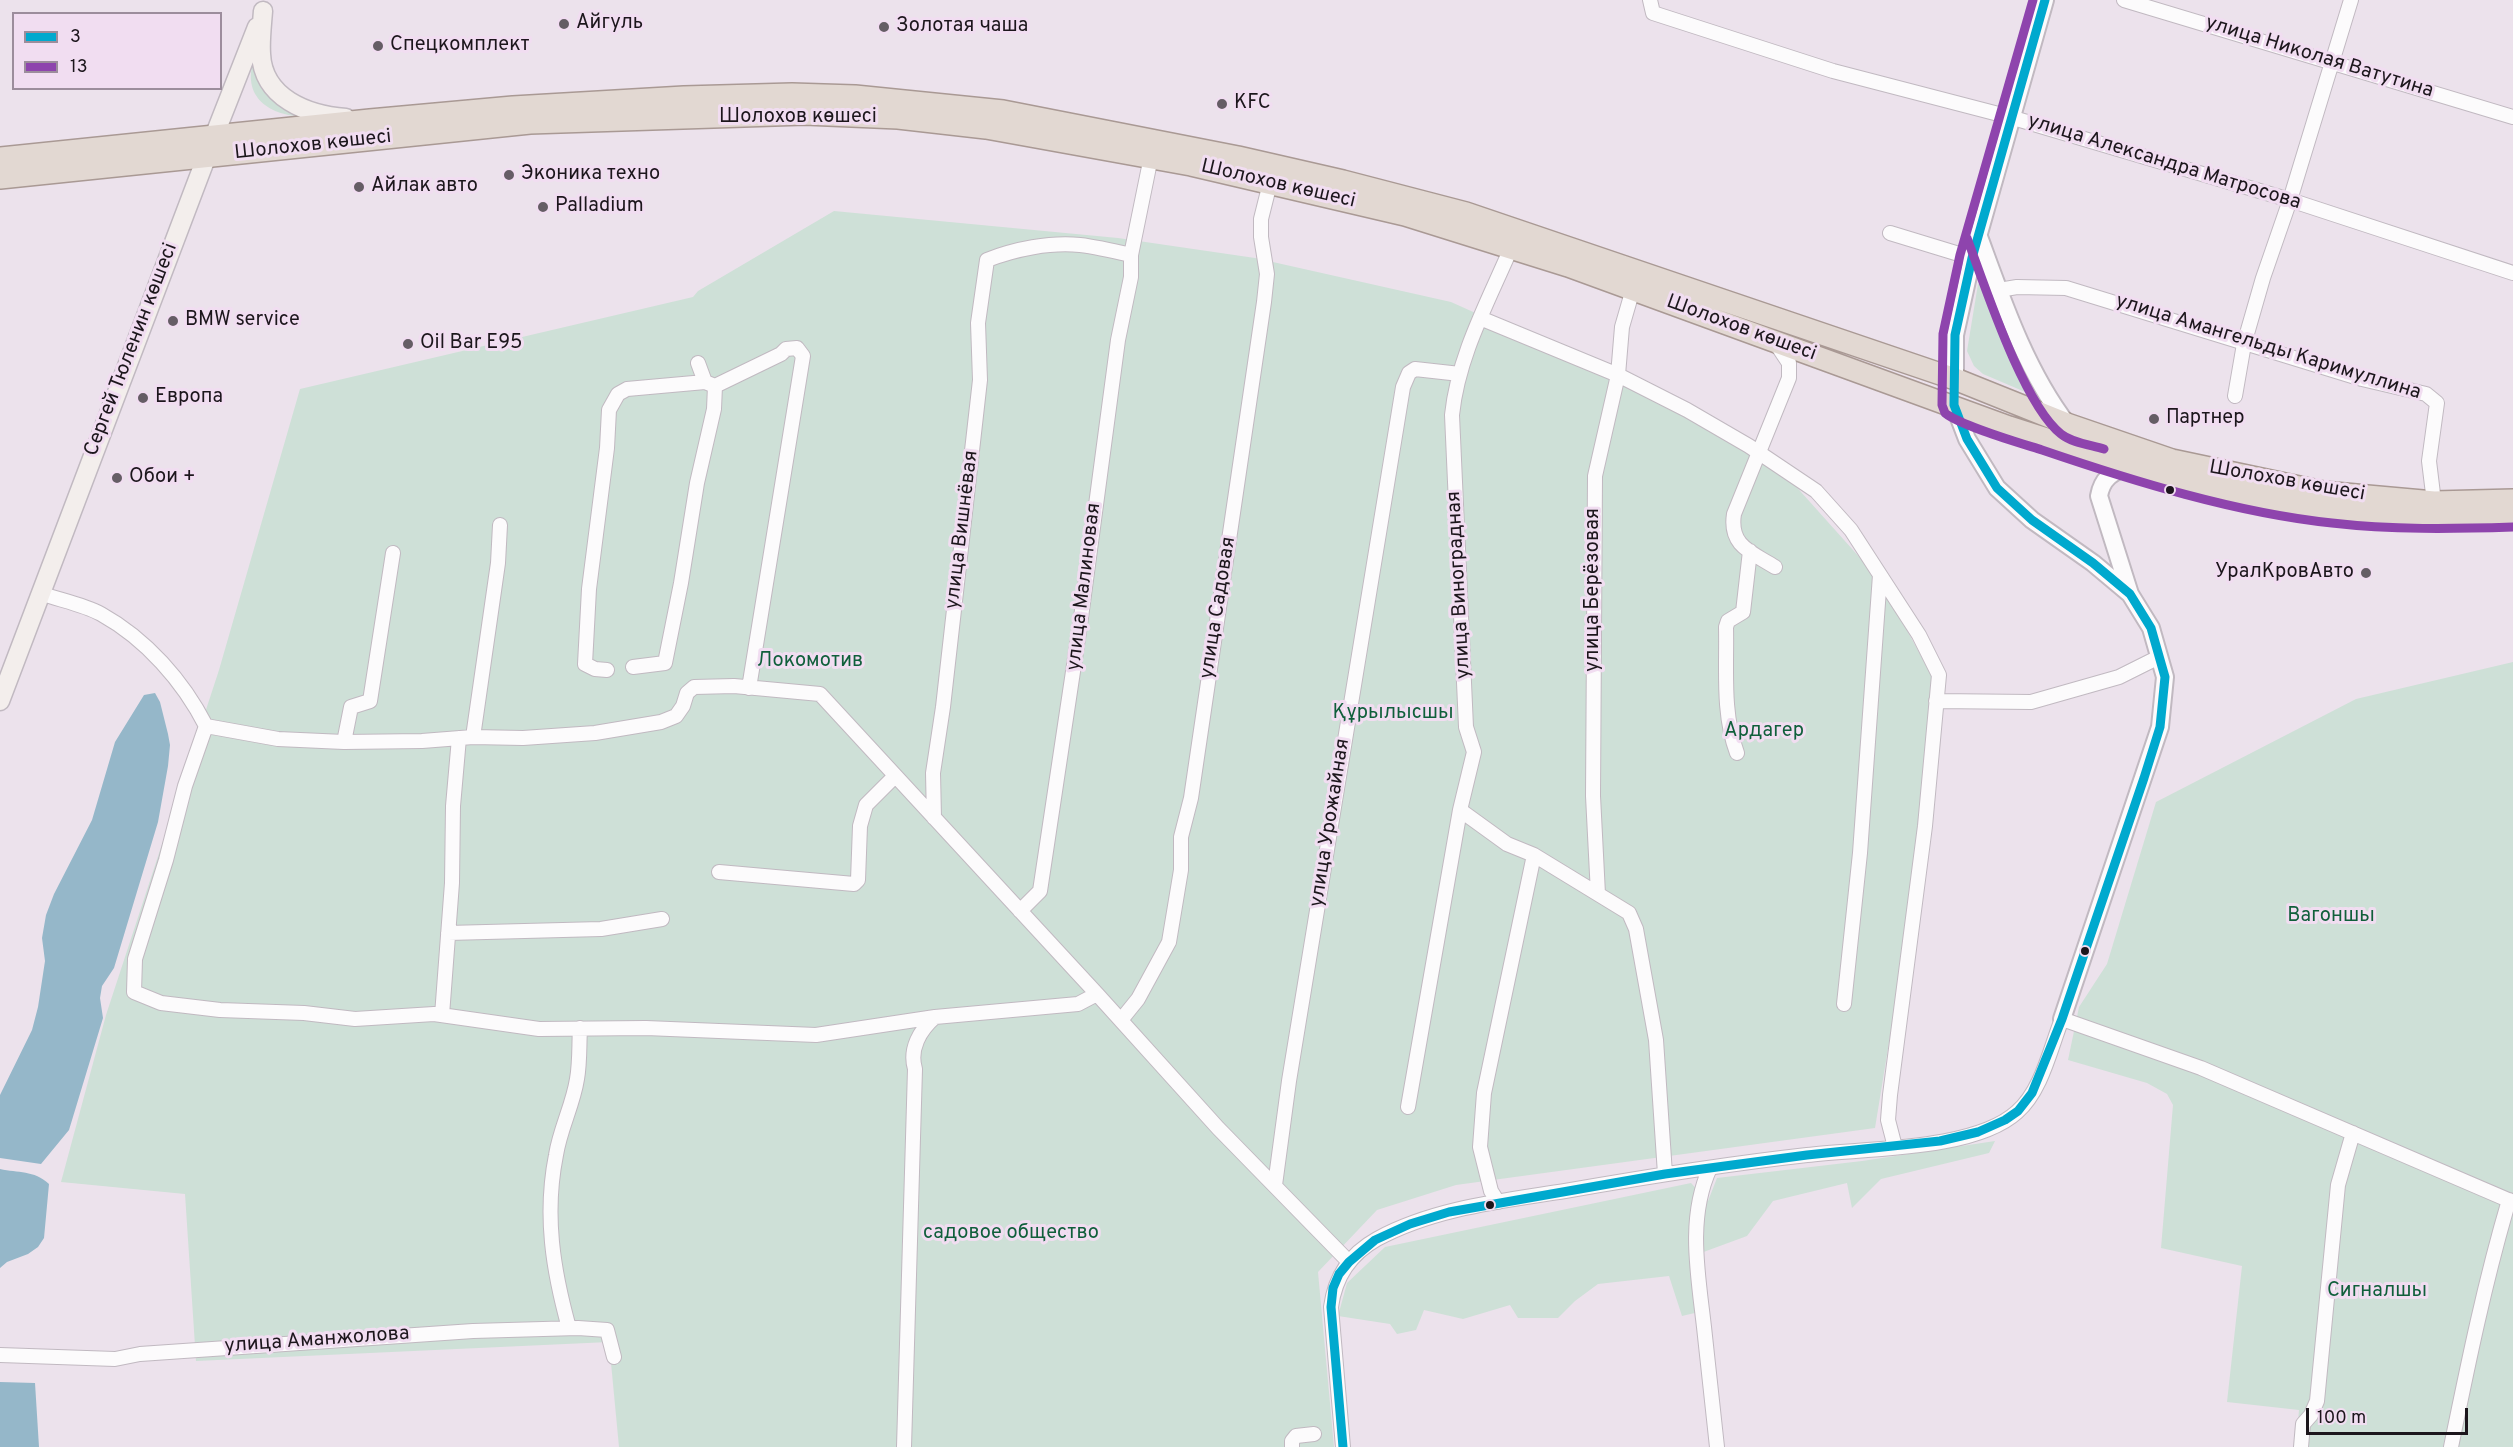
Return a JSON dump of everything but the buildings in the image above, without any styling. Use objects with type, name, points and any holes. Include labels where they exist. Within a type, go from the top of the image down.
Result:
[{"type":"highway","name":"Шолохов көшесі","points":[[0,158],[215,134],[524,106],[684,97],[792,94],[867,97],[1003,111],[1238,156],[1466,213],[1954,379],[2067,424],[2172,460],[2248,478],[2323,492],[2434,502],[2513,500]]},
{"type":"highway","name":"Шолохов көшесі","points":[[0,178],[530,123],[805,114],[898,118],[986,128],[1151,157],[1405,215],[1634,290],[2009,427],[2128,465],[2277,503],[2331,511],[2411,515],[2513,515]]},
{"type":"highway","name":"Сергей Тюленин көшесі","points":[[206,158],[215,134]]},
{"type":"highway","points":[[1954,379],[1954,405]]},
{"type":"main road","points":[[265,6],[261,56],[267,78],[276,92],[288,102],[304,109],[341,118],[370,120]]},
{"type":"main road","name":"Сергей Тюленин көшесі","points":[[215,134],[265,6]]},
{"type":"main road","name":"Сергей Тюленин көшесі","points":[[0,701],[206,158]]},
{"type":"street","name":"улица Александра Матросова","points":[[1650,0],[1653,13],[1833,71],[2010,117],[2290,200],[2513,273]]},
{"type":"street","points":[[1954,379],[1955,335],[1972,258],[2010,117],[2045,0]]},
{"type":"street","name":"улица Николая Ватутина","points":[[2124,0],[2513,117]]},
{"type":"street","points":[[2235,396],[2244,344],[2262,278],[2290,200],[2351,0]]},
{"type":"street","name":"улица Малиновая","points":[[1020,910],[1040,891],[1042,880],[1067,720],[1118,340],[1131,277],[1131,255],[1151,157]]},
{"type":"street","name":"улица Садовая","points":[[1121,1020],[1138,999],[1169,942],[1181,870],[1181,837],[1191,798],[1264,302],[1267,274],[1261,237],[1261,219],[1270,183]]},
{"type":"street","points":[[1890,233],[1972,258]]},
{"type":"street","points":[[1978,234],[1999,290],[2038,380],[2067,424]]},
{"type":"street","name":"улица Вишнёвая","points":[[934,818],[933,773],[943,707],[980,380],[978,323],[987,260],[1004,253],[1042,246],[1078,245],[1131,255]]},
{"type":"street","name":"улица Виноградная","points":[[1408,1107],[1460,810],[1474,752],[1466,728],[1452,415],[1455,385],[1480,318],[1511,248]]},
{"type":"street","name":"улица Амангельды Каримуллина","points":[[1999,290],[2017,287],[2066,288],[2362,379],[2426,394],[2437,403],[2429,461],[2434,502]]},
{"type":"street","name":"улица Берёзовая","points":[[1598,894],[1593,796],[1595,476],[1618,375],[1622,327],[1634,290]]},
{"type":"street","points":[[1480,318],[1618,375],[1687,410],[1760,453],[1816,491],[1851,530],[1919,635],[1939,675],[1925,826],[1889,1103],[1888,1120],[1895,1147]]},
{"type":"street","points":[[1775,341],[1790,363],[1789,378],[1734,514],[1732,526],[1734,536],[1740,545],[1775,567]]},
{"type":"street","points":[[607,670],[595,669],[585,664],[589,589],[607,448],[609,410],[618,394],[627,389],[710,384],[781,354],[786,349],[797,348],[803,356],[749,688]]},
{"type":"street","points":[[633,667],[665,663],[697,483],[714,409],[710,384],[698,363]]},
{"type":"street","name":"улица Урожайная","points":[[1275,1185],[1293,1058],[1403,387],[1409,373],[1415,369],[1460,374]]},
{"type":"street","points":[[1954,405],[1967,439],[1997,488],[2032,520],[2093,563],[2130,594]]},
{"type":"street","points":[[1343,1447],[1331,1307],[1336,1281],[1349,1262],[1375,1240],[1410,1224],[1449,1212],[1498,1202],[1665,1174],[1808,1155],[1941,1141],[1978,1132],[2005,1120],[2018,1111],[2032,1093],[2062,1018],[2160,727],[2165,677],[2151,628],[2130,594],[2099,496],[2101,484],[2109,474],[2128,465]]},
{"type":"street","points":[[442,1015],[452,883],[453,806],[498,563],[500,525]]},
{"type":"street","points":[[1737,753],[1730,735],[1727,709],[1726,627],[1728,621],[1743,612],[1750,551]]},
{"type":"street","points":[[344,742],[351,707],[370,701],[393,553]]},
{"type":"street","points":[[1844,1004],[1860,853],[1880,575]]},
{"type":"street","points":[[40,593],[99,613],[131,633],[163,665],[194,703],[206,726],[185,786],[166,860],[135,959],[134,992],[161,1003],[220,1010],[304,1013],[355,1019],[442,1015],[539,1029],[646,1028],[816,1035],[935,1017],[1078,1004],[1097,994]]},
{"type":"street","points":[[1936,701],[2031,702],[2120,677],[2159,657]]},
{"type":"street","points":[[206,726],[278,739],[344,742],[422,741],[466,737],[523,738],[595,733],[661,722],[676,716],[683,706],[687,693],[694,687],[749,688],[820,694],[1218,1128],[1349,1262]]},
{"type":"street","points":[[719,872],[854,884],[858,880],[860,826],[866,805],[895,776]]},
{"type":"street","points":[[1460,810],[1507,844],[1534,855],[1629,913],[1636,929],[1656,1040],[1665,1174]]},
{"type":"street","points":[[1498,1202],[1491,1191],[1480,1146],[1484,1093],[1534,855]]},
{"type":"street","points":[[448,933],[601,929],[662,919]]},
{"type":"street","points":[[904,1447],[915,1069],[911,1058],[922,1028],[935,1017]]},
{"type":"street","points":[[2062,1018],[2201,1068],[2511,1201],[2480,1308],[2451,1447]]},
{"type":"street","points":[[568,1328],[552,1258],[550,1207],[556,1155],[577,1079],[580,1029]]},
{"type":"street","points":[[2301,1447],[2303,1424],[2311,1415],[2317,1401],[2338,1185],[2353,1133]]},
{"type":"street","points":[[1710,1168],[1702,1185],[1696,1220],[1696,1257],[1717,1447]]},
{"type":"street","name":"улица Аманжолова","points":[[0,1355],[115,1359],[140,1354],[273,1344],[473,1331],[568,1328],[607,1330],[614,1357]]},
{"type":"street","points":[[1292,1447],[1292,1441],[1296,1436],[1314,1434]]},
{"type":"green space","points":[[254,59],[262,83],[272,98],[279,104],[311,116],[285,114],[273,110],[256,96],[251,73]]},
{"type":"green space","points":[[834,211],[1118,238],[1255,258],[1451,302],[1596,367],[1784,473],[1879,579],[1945,700],[1875,1128],[1456,1185],[1377,1210],[1318,1272],[1334,1447],[619,1447],[609,1342],[196,1361],[185,1194],[61,1182],[106,1015],[219,670],[300,389],[693,297],[698,291]]},
{"type":"green space","points":[[1985,282],[1992,285],[2034,383],[2034,391],[2030,394],[1983,374],[1974,366],[1967,351],[1978,284]]},
{"type":"green space","name":"Вагоншы","points":[[2513,662],[2513,1447],[2296,1447],[2299,1410],[2227,1402],[2242,1266],[2161,1248],[2173,1105],[2167,1094],[2147,1083],[2068,1060],[2079,1007],[2107,964],[2156,802],[2356,699]]},
{"type":"green space","points":[[1995,1141],[1989,1153],[1881,1179],[1852,1208],[1847,1183],[1773,1201],[1747,1236],[1690,1257],[1699,1312],[1682,1316],[1669,1276],[1598,1284],[1575,1301],[1558,1318],[1518,1318],[1510,1305],[1463,1319],[1424,1310],[1416,1330],[1397,1334],[1390,1324],[1338,1316],[1347,1283],[1385,1247],[1691,1183],[1708,1201],[1717,1178],[1862,1161]]},
{"type":"water","points":[[155,693],[160,702],[170,745],[158,822],[114,968],[102,986],[100,998],[103,1018],[69,1130],[41,1164],[0,1158],[0,1095],[32,1030],[38,1007],[45,961],[42,938],[46,915],[54,894],[92,820],[115,742],[144,695]]},
{"type":"water","points":[[0,1169],[32,1174],[49,1184],[44,1238],[38,1247],[28,1254],[7,1262],[0,1268]]},
{"type":"water","points":[[0,1382],[35,1383],[39,1447],[0,1447]]},
{"type":"transit line","name":"13","points":[[2033,0],[1960,255],[1943,334],[1942,405],[1945,413],[1991,434],[2112,473],[2259,512],[2377,527],[2513,527]]},
{"type":"transit line","name":"3","points":[[1343,1447],[1331,1307],[1333,1288],[1339,1274],[1349,1262],[1375,1240],[1410,1224],[1449,1212],[1665,1174],[1807,1155],[1940,1141],[1978,1132],[2005,1120],[2018,1111],[2032,1093],[2062,1019],[2144,778],[2160,727],[2165,677],[2151,628],[2130,594],[2093,563],[2032,520],[1997,488],[1967,439],[1954,405],[1955,335],[1972,258],[2045,0]]},
{"type":"transit line","name":"13","points":[[1967,238],[2006,343],[2033,397],[2047,419],[2065,437],[2104,449]]},
{"type":"place","name":"Айгуль","points":[[564,24]]},
{"type":"place","name":"Золотая чаша","points":[[884,27]]},
{"type":"place","name":"Спецкомплект","points":[[378,46]]},
{"type":"place","name":"KFC","points":[[1222,104]]},
{"type":"place","name":"Эконика техно","points":[[509,175]]},
{"type":"place","name":"Айлак авто","points":[[359,187]]},
{"type":"place","name":"Palladium","points":[[543,207]]},
{"type":"place","name":"BMW service","points":[[173,321]]},
{"type":"place","name":"Oil Bar E95","points":[[408,344]]},
{"type":"place","name":"Европа","points":[[143,398]]},
{"type":"place","name":"Партнер","points":[[2154,419]]},
{"type":"place","name":"Обои +","points":[[117,478]]},
{"type":"place","name":"УралКровАвто","points":[[2366,573]]},
{"type":"park label","name":"Локомотив","points":[[810,662]]},
{"type":"park label","name":"Құрылысшы","points":[[1393,714]]},
{"type":"park label","name":"Ардагер","points":[[1764,732]]},
{"type":"park label","name":"садовое общество","points":[[1011,1234]]},
{"type":"park label","name":"Сигналшы","points":[[2377,1292]]}]
